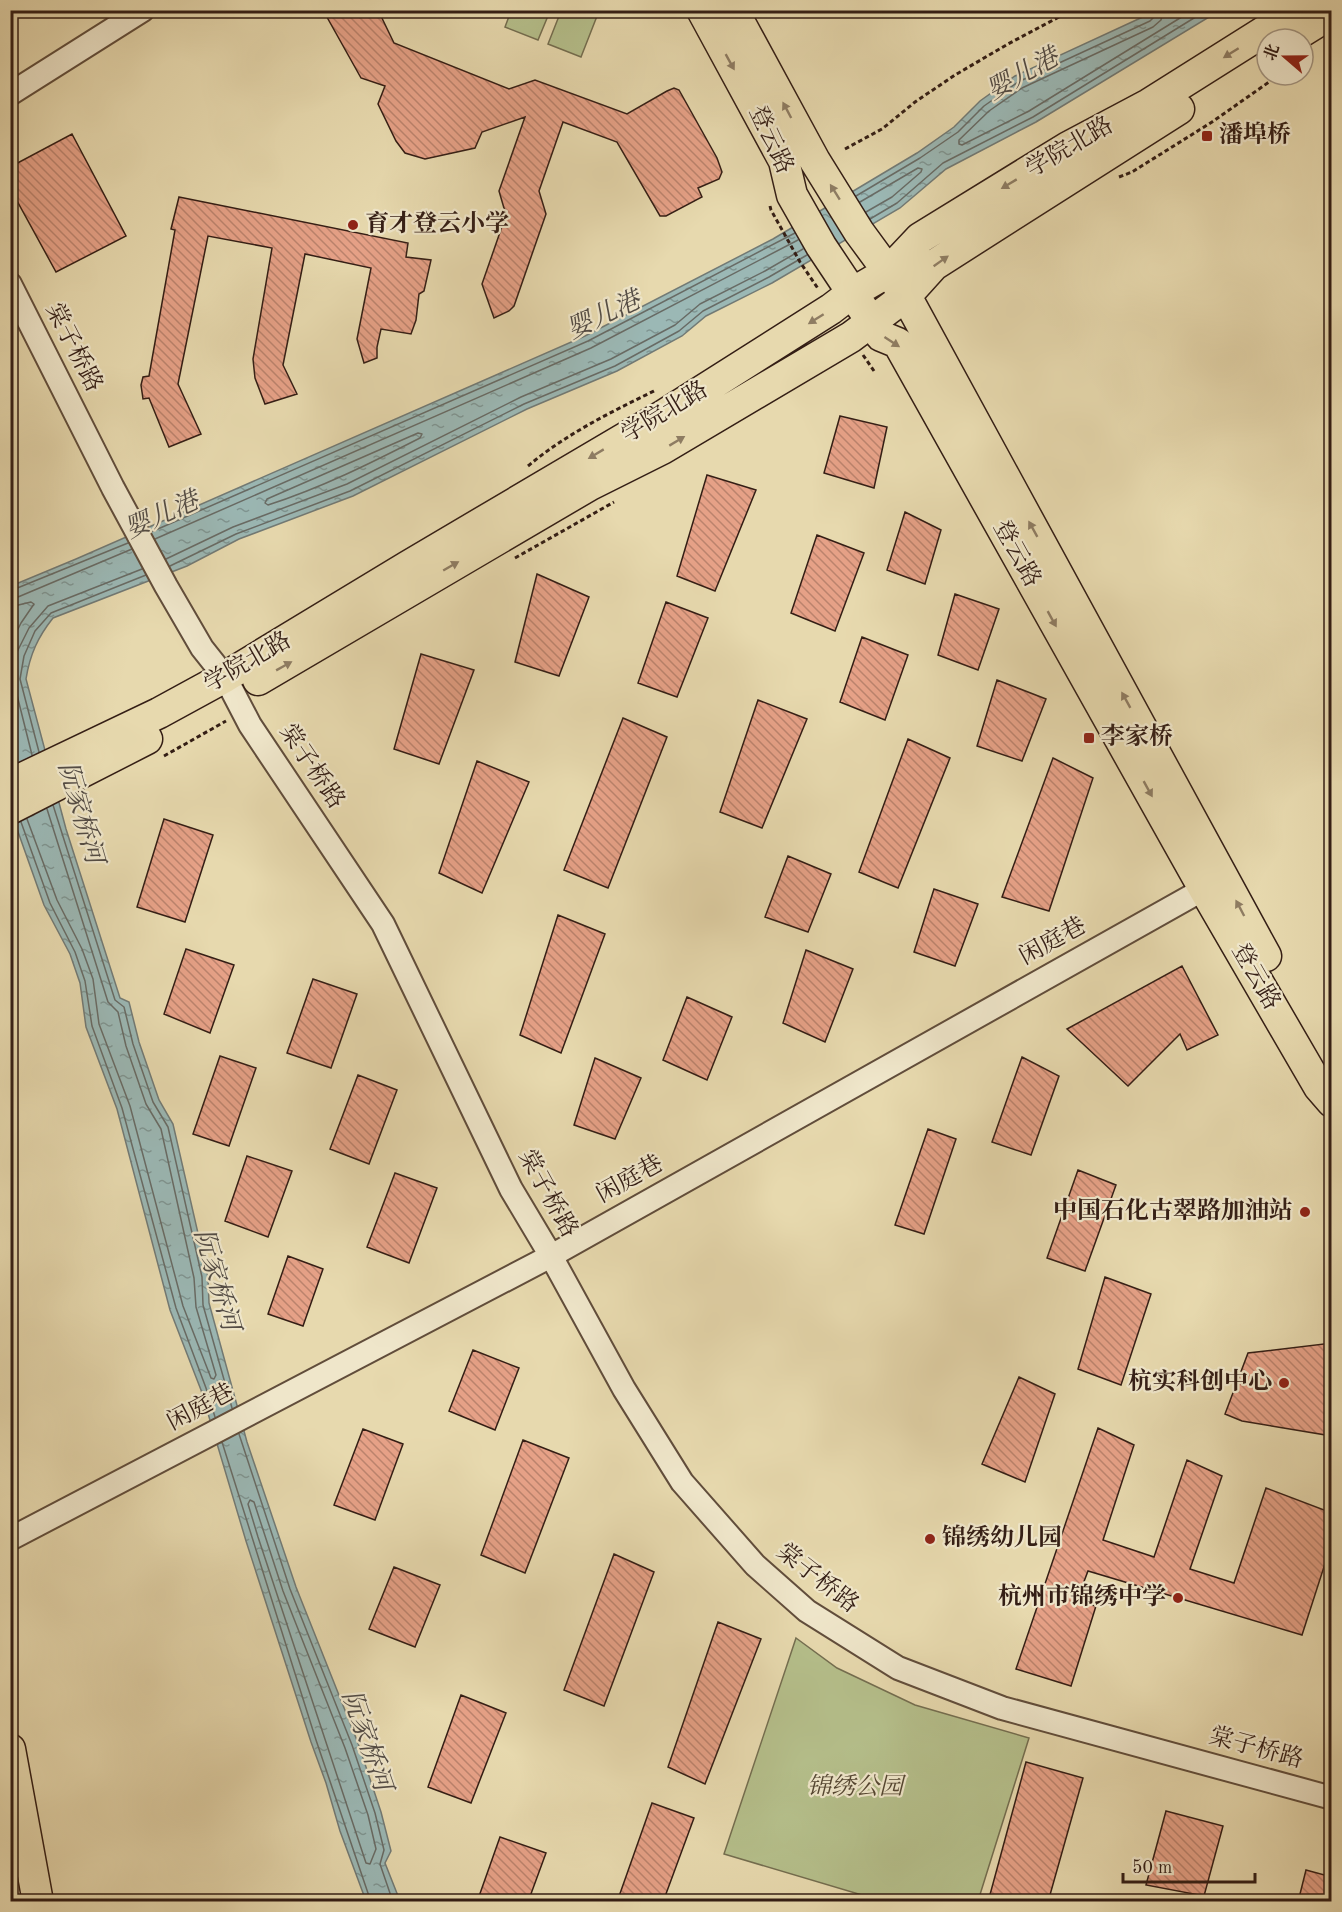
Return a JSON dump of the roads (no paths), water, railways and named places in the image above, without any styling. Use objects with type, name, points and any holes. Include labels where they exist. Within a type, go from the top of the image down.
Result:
[{"type":"main road","name":"登云路","points":[[702,10],[784,161],[782,202],[810,254],[846,284],[881,336],[898,343],[1204,889],[1319,1087],[1332,1102]]},
{"type":"main road","name":"登云路","points":[[733,10],[816,161],[854,223],[897,284],[1318,1052],[1332,1067]]},
{"type":"main road","name":"学院北路","points":[[10,809],[82,761],[229,686],[309,652],[442,571],[590,485],[662,450],[851,337],[870,321],[897,284],[920,238],[1068,147],[1149,104],[1298,10]]},
{"type":"main road","points":[[1309,27],[1332,13]]},
{"type":"main road","name":"学院北路","points":[[229,686],[408,566],[664,415],[831,309],[846,284],[897,284],[934,265],[1255,62]]},
{"type":"main road","name":"学院北路","points":[[10,784],[82,761]]},
{"type":"main road","points":[[10,1749],[38,1902]]},
{"type":"street","points":[[10,94],[143,10]]},
{"type":"street","name":"棠子桥路","points":[[10,284],[113,488],[202,648],[229,686],[250,725],[383,924],[511,1189],[551,1256],[624,1389],[682,1482],[755,1565],[807,1611],[898,1668],[1002,1708],[1332,1798]]},
{"type":"street","name":"闲庭巷","points":[[10,1539],[551,1256],[1204,889]]},
{"type":"water","name":"婴儿港","points":[[1152,11],[1219,11],[1036,122],[946,169],[900,208],[772,283],[706,316],[682,336],[617,371],[527,409],[353,496],[239,539],[187,566],[53,618],[35,646],[26,679],[66,829],[120,998],[129,1002],[139,1042],[159,1100],[173,1124],[208,1277],[209,1303],[247,1442],[296,1587],[358,1743],[381,1812],[391,1851],[385,1863],[400,1901],[366,1901],[340,1831],[246,1541],[201,1390],[170,1310],[117,1109],[86,1027],[80,983],[70,954],[44,905],[11,812],[11,586],[585,336],[773,239],[917,153],[954,127],[980,101],[1015,76]]},
{"type":"place","name":"潘埠桥","points":[[1207,136]]},
{"type":"place","name":"育才登云小学","points":[[353,225]]},
{"type":"place","name":"李家桥","points":[[1089,738]]},
{"type":"place","name":"中国石化古翠路加油站","points":[[1305,1212]]},
{"type":"place","name":"杭实科创中心","points":[[1284,1383]]},
{"type":"place","name":"锦绣幼儿园","points":[[930,1539]]},
{"type":"place","name":"杭州市锦绣中学","points":[[1178,1598]]},
{"type":"water label","name":"阮家桥河","points":[[80,813]]},
{"type":"water label","name":"阮家桥河","points":[[216,1280]]},
{"type":"water label","name":"阮家桥河","points":[[366,1741]]},
{"type":"park label","name":"锦绣公园","points":[[855,1788]]}]
